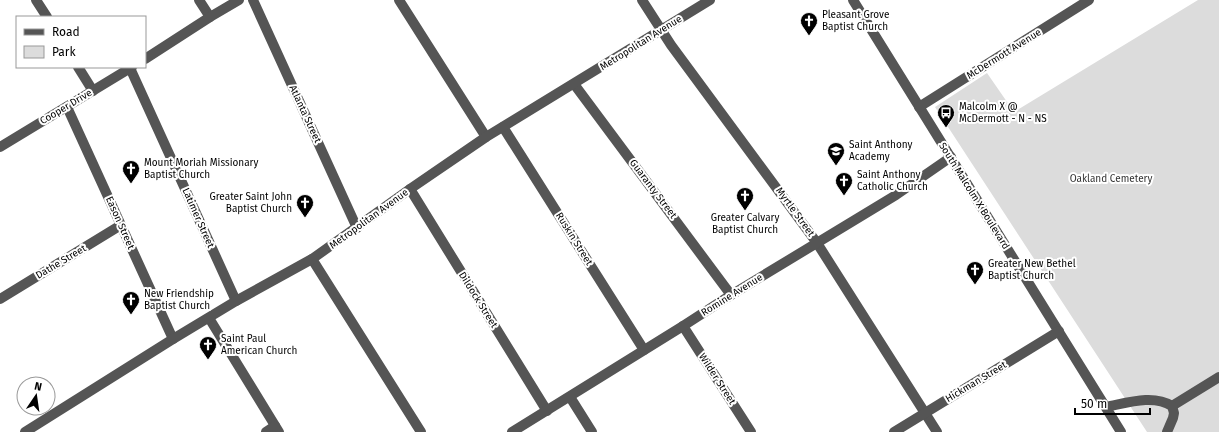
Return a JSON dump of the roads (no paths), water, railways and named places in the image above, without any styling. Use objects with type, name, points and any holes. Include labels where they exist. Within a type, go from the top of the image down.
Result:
[{"type":"street","points":[[36,0],[46,16]]},
{"type":"street","points":[[199,0],[210,18]]},
{"type":"street","points":[[146,58],[240,0]]},
{"type":"street","name":"Atlanta Street","points":[[253,0],[357,228]]},
{"type":"street","points":[[399,0],[486,137]]},
{"type":"street","name":"Myrtle Street","points":[[642,0],[661,30],[817,243],[937,432]]},
{"type":"street","name":"Metropolitan Avenue","points":[[25,432],[236,301],[312,259],[486,137],[710,0]]},
{"type":"street","name":"South Malcolm X Boulevard","points":[[853,0],[1122,432]]},
{"type":"street","name":"McDermott Avenue","points":[[919,107],[1089,0]]},
{"type":"street","points":[[79,68],[93,91]]},
{"type":"street","name":"Cooper Drive","points":[[0,147],[131,68]]},
{"type":"street","name":"Latimer Street","points":[[131,68],[236,301]]},
{"type":"street","name":"Guaranty Street","points":[[574,84],[731,295]]},
{"type":"street","name":"Eason Street","points":[[67,107],[173,339]]},
{"type":"street","name":"Ruskin Street","points":[[503,127],[644,350]]},
{"type":"street","name":"Romine Avenue","points":[[512,432],[731,295],[896,195],[951,157]]},
{"type":"street","name":"Dildock Street","points":[[410,189],[547,411]]},
{"type":"street","name":"Dathe Street","points":[[0,299],[121,225]]},
{"type":"street","points":[[312,259],[421,432]]},
{"type":"street","points":[[209,318],[277,429],[266,432]]},
{"type":"street","name":"Wilder Street","points":[[683,326],[751,432]]},
{"type":"street","name":"Hickman Street","points":[[894,432],[1059,331]]},
{"type":"street","points":[[1172,406],[1219,377]]},
{"type":"street","points":[[570,397],[592,432]]},
{"type":"street","points":[[1106,407],[1149,400],[1160,400],[1172,406],[1174,413],[1167,432]]},
{"type":"place","name":"Pleasant Grove Baptist Church","points":[[809,36]]},
{"type":"place","name":"Malcolm X @ McDermott - N - NS","points":[[946,128]]},
{"type":"place","name":"Saint Anthony Academy","points":[[836,166]]},
{"type":"place","name":"Mount Moriah Missionary Baptist Church","points":[[131,184]]},
{"type":"place","name":"Saint Anthony Catholic Church","points":[[844,196]]},
{"type":"place","name":"Greater Calvary Baptist Church","points":[[745,211]]},
{"type":"place","name":"Greater Saint John Baptist Church","points":[[305,218]]},
{"type":"place","name":"Greater New Bethel Baptist Church","points":[[975,285]]},
{"type":"place","name":"New Friendship Baptist Church","points":[[131,315]]},
{"type":"place","name":"Saint Paul American Church","points":[[208,360]]},
{"type":"park label","name":"Oakland Cemetery","points":[[1111,179]]}]
